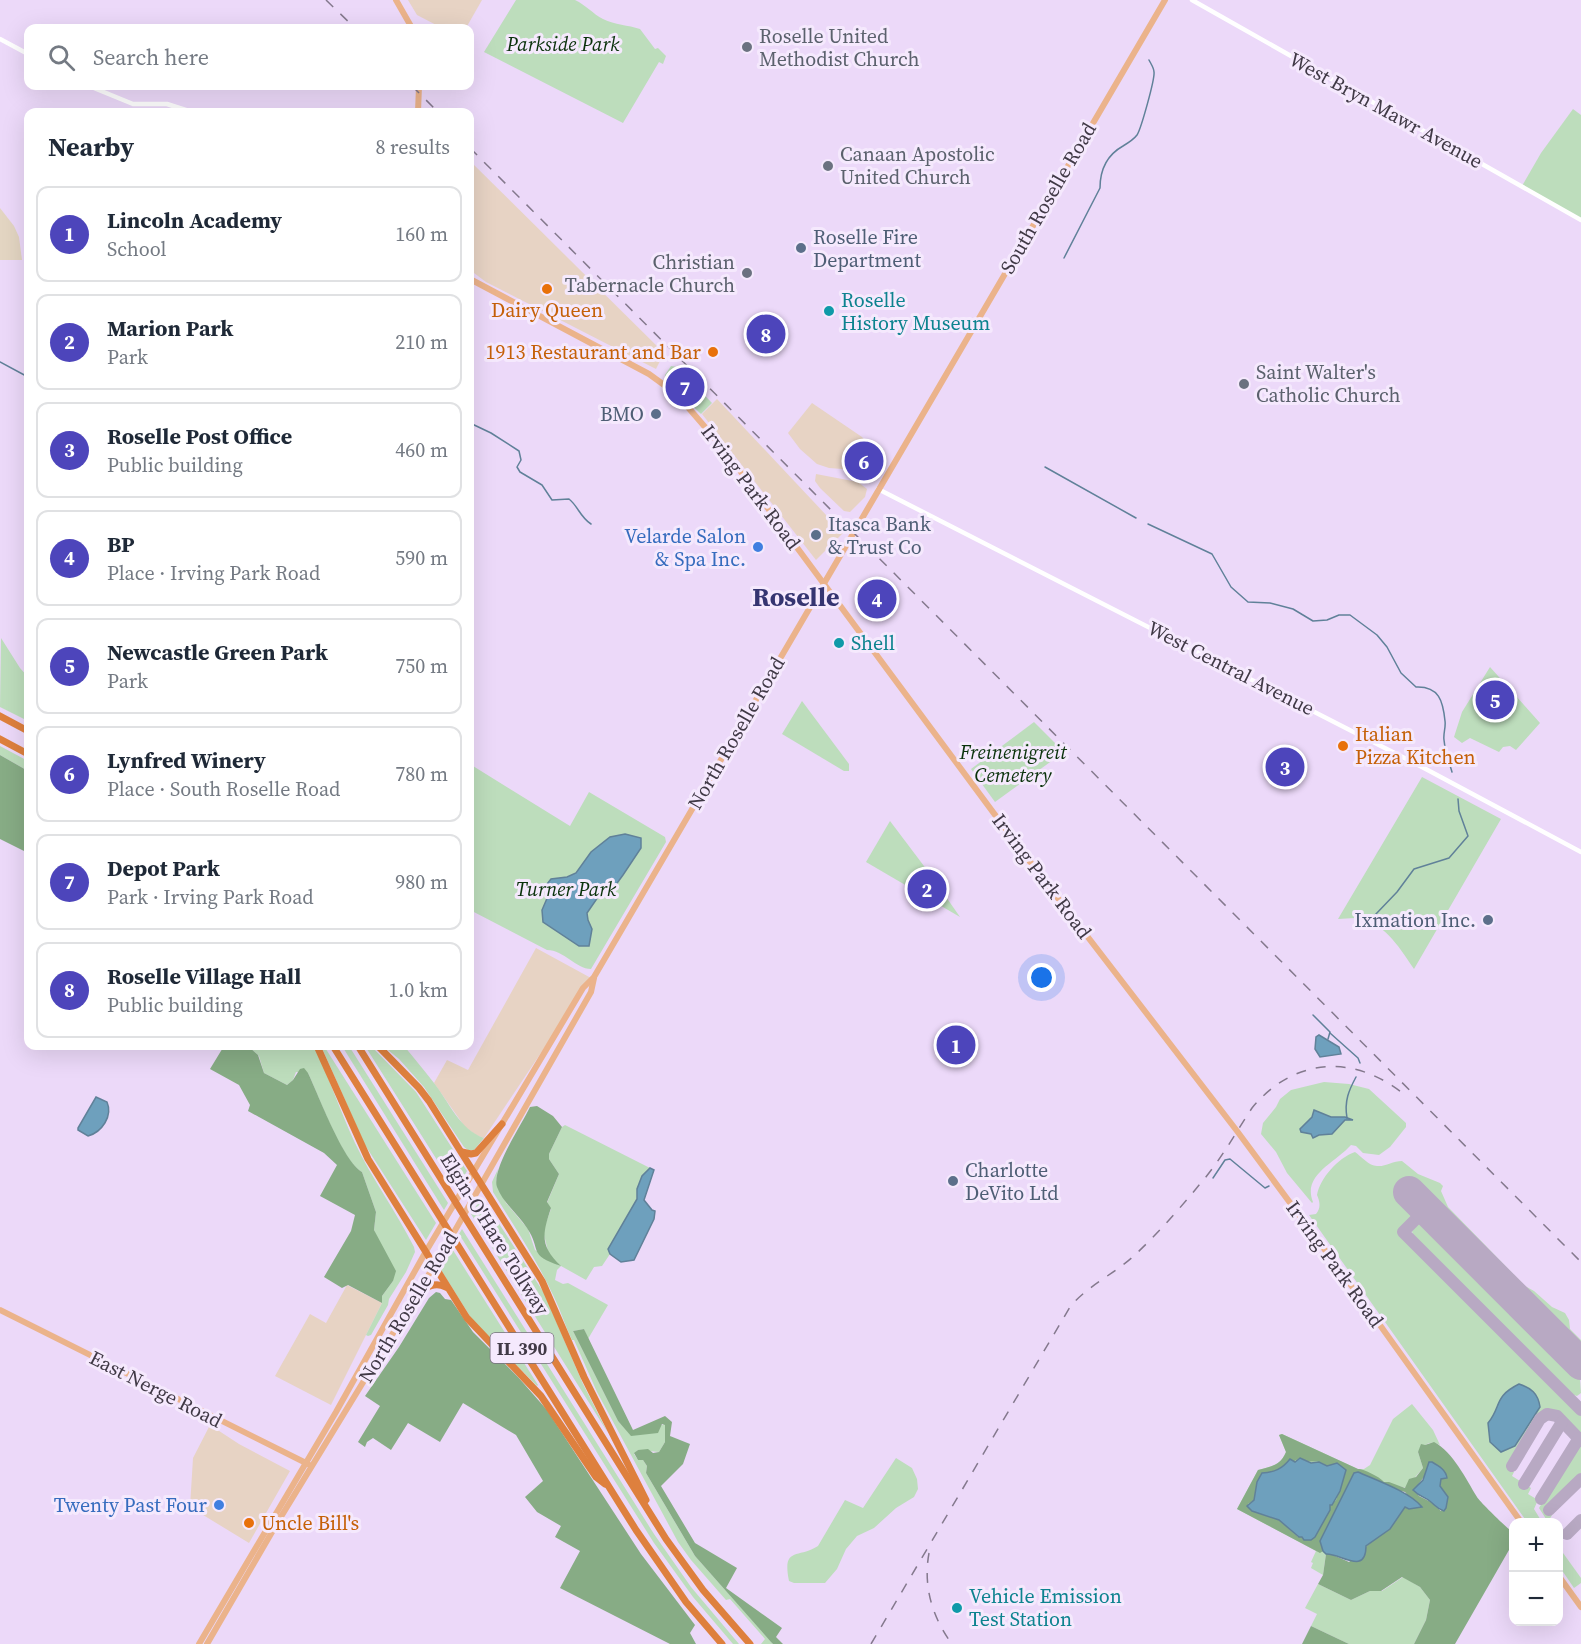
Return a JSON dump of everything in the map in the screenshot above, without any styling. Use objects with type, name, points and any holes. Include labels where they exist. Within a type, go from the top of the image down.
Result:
[{"type":"highway","points":[[0,716],[24,728]]},
{"type":"highway","points":[[0,739],[24,752]]},
{"type":"highway","points":[[319,1050],[368,1159],[448,1288],[477,1330],[541,1396],[596,1477],[609,1488]]},
{"type":"highway","name":"Elgin-O'Hare Tollway","points":[[335,1050],[609,1488],[667,1576],[722,1644]]},
{"type":"highway","name":"Elgin-O'Hare Tollway","points":[[360,1050],[655,1522],[703,1590],[750,1644]]},
{"type":"highway","points":[[382,1050],[419,1088],[462,1152],[542,1281],[584,1377],[641,1489],[655,1522]]},
{"type":"highway","points":[[462,1152],[476,1153],[502,1124]]},
{"type":"highway","points":[[414,1298],[431,1285],[441,1284],[448,1288]]},
{"type":"main road","points":[[396,0],[410,24]]},
{"type":"main road","name":"South Roselle Road","points":[[878,489],[1165,0]]},
{"type":"main road","points":[[418,108],[419,90]]},
{"type":"main road","name":"Irving Park Road","points":[[474,281],[649,374],[671,390],[697,417],[724,449],[1024,854],[1257,1158],[1518,1518]]},
{"type":"main road","name":"North Roselle Road","points":[[339,1414],[436,1234],[583,988],[594,977],[878,489]]},
{"type":"main road","name":"North Roselle Road","points":[[339,1414],[445,1248],[591,992],[594,977]]},
{"type":"main road","name":"East Nerge Road","points":[[0,1310],[312,1467]]},
{"type":"main road","points":[[199,1644],[305,1463],[339,1414]]},
{"type":"main road","points":[[207,1644],[312,1467],[339,1414]]},
{"type":"main road","points":[[1563,1582],[1581,1607]]},
{"type":"street","name":"West Bryn Mawr Avenue","points":[[1192,0],[1581,220]]},
{"type":"street","points":[[0,39],[24,52]]},
{"type":"street","points":[[99,90],[133,104],[167,105],[178,108]]},
{"type":"street","name":"West Central Avenue","points":[[878,489],[1337,723],[1581,852]]},
{"type":"shaded area","points":[[408,0],[482,0],[468,24],[434,24],[417,15]]},
{"type":"shaded area","points":[[474,165],[664,353],[656,369],[486,282],[474,273]]},
{"type":"shaded area","points":[[0,208],[14,226],[19,237],[22,260],[0,260]]},
{"type":"shaded area","points":[[717,399],[843,533],[816,560],[702,414]]},
{"type":"shaded area","points":[[812,403],[862,437],[884,462],[873,478],[817,464],[800,449],[788,433]]},
{"type":"shaded area","points":[[816,474],[858,482],[867,489],[865,497],[850,512],[844,511],[820,488],[815,481]]},
{"type":"shaded area","points":[[536,948],[591,978],[484,1138],[465,1127],[434,1083],[447,1060],[468,1070]]},
{"type":"shaded area","points":[[347,1285],[382,1303],[331,1405],[275,1376],[310,1314],[326,1323]]},
{"type":"shaded area","points":[[210,1425],[239,1444],[290,1471],[249,1543],[190,1507],[193,1458]]},
{"type":"green space","name":"Parkside Park","points":[[516,0],[575,0],[603,19],[640,29],[655,49],[658,48],[666,56],[663,64],[659,62],[623,123],[484,52]]},
{"type":"green space","points":[[1573,109],[1581,115],[1581,220],[1522,186],[1541,153]]},
{"type":"green space","points":[[671,366],[677,367],[712,403],[701,414],[665,380],[665,375]]},
{"type":"green space","points":[[1,638],[24,672],[24,719],[0,707]]},
{"type":"green space","points":[[1490,667],[1540,723],[1516,750],[1510,746],[1503,747],[1499,752],[1470,738],[1462,743],[1454,737],[1462,712]]},
{"type":"green space","points":[[802,701],[849,764],[849,771],[844,771],[782,734]]},
{"type":"green space","name":"Freinenigreit Cemetery","points":[[1034,722],[1064,752],[995,802],[971,769]]},
{"type":"green space","points":[[0,746],[24,759],[24,769],[0,755]]},
{"type":"green space","points":[[0,755],[24,769],[24,851],[0,839]]},
{"type":"green space","name":"Turner Park","points":[[474,767],[570,826],[589,792],[665,837],[666,842],[591,969],[580,966],[559,953],[547,950],[474,912]]},
{"type":"green space","points":[[1422,777],[1501,819],[1414,969],[1393,940],[1379,927],[1360,918],[1338,919]]},
{"type":"green space","points":[[890,821],[930,874],[960,917],[866,862]]},
{"type":"green space","points":[[222,1050],[252,1050],[258,1055],[264,1073],[287,1085],[300,1069],[304,1068],[308,1073],[339,1142],[355,1166],[362,1172],[376,1212],[374,1230],[396,1271],[393,1281],[382,1296],[382,1303],[348,1285],[342,1288],[324,1277],[351,1231],[355,1215],[320,1196],[337,1165],[324,1153],[248,1111],[250,1105],[239,1085],[210,1069]]},
{"type":"green space","points":[[252,1050],[316,1050],[355,1143],[414,1247],[415,1252],[406,1272],[371,1335],[366,1335],[382,1303],[382,1296],[393,1281],[374,1230],[376,1212],[362,1172],[354,1166],[339,1142],[308,1073],[296,1072],[293,1080],[287,1085],[264,1073],[259,1056]]},
{"type":"green space","points":[[323,1050],[327,1050],[436,1223],[426,1240],[365,1145]]},
{"type":"green space","points":[[344,1050],[352,1050],[448,1203],[444,1210]]},
{"type":"green space","points":[[368,1050],[375,1050],[416,1092],[467,1171],[456,1190]]},
{"type":"green space","points":[[388,1050],[407,1050],[468,1129],[484,1138],[474,1150],[464,1147],[424,1087]]},
{"type":"green space","points":[[1324,1082],[1349,1084],[1369,1089],[1406,1123],[1406,1127],[1390,1147],[1379,1155],[1363,1153],[1356,1146],[1351,1145],[1316,1177],[1312,1184],[1312,1203],[1287,1173],[1276,1152],[1261,1134],[1263,1123],[1280,1099],[1291,1090]]},
{"type":"green space","points":[[537,1106],[553,1116],[562,1127],[549,1154],[549,1159],[559,1174],[547,1202],[551,1208],[545,1233],[546,1246],[561,1266],[539,1255],[527,1228],[497,1187],[498,1170],[508,1147],[530,1107]]},
{"type":"green space","points":[[565,1125],[650,1168],[642,1176],[637,1189],[638,1199],[608,1249],[610,1254],[602,1266],[594,1267],[586,1280],[561,1266],[557,1270],[555,1280],[563,1284],[568,1283],[608,1305],[588,1339],[584,1329],[573,1331],[618,1421],[631,1435],[665,1424],[665,1442],[659,1452],[638,1450],[634,1454],[647,1466],[646,1473],[695,1556],[773,1644],[761,1644],[765,1639],[730,1599],[726,1600],[678,1542],[597,1392],[540,1270],[493,1192],[492,1182],[498,1169],[496,1181],[506,1203],[528,1229],[535,1250],[560,1266],[549,1255],[543,1231],[551,1209],[547,1203],[559,1174],[549,1159],[549,1154]]},
{"type":"green space","points":[[1355,1152],[1374,1166],[1402,1161],[1418,1174],[1440,1183],[1443,1186],[1441,1191],[1448,1207],[1525,1286],[1552,1307],[1565,1313],[1570,1329],[1581,1340],[1581,1349],[1416,1184],[1401,1198],[1416,1214],[1398,1232],[1581,1416],[1581,1435],[1563,1417],[1552,1410],[1545,1412],[1531,1424],[1507,1466],[1514,1472],[1512,1476],[1531,1488],[1528,1494],[1538,1500],[1534,1509],[1540,1518],[1524,1518],[1309,1215],[1316,1214],[1319,1209],[1317,1195],[1326,1176],[1336,1164]]},
{"type":"green space","points":[[483,1199],[544,1293],[583,1384],[608,1433],[471,1214]]},
{"type":"green space","points":[[1417,1224],[1425,1224],[1431,1229],[1580,1379],[1581,1393],[1577,1396],[1571,1394],[1413,1235],[1412,1231]]},
{"type":"green space","points":[[462,1229],[654,1534],[691,1587],[739,1644],[733,1644],[693,1597],[654,1543],[459,1234]]},
{"type":"green space","points":[[451,1247],[537,1386],[473,1321],[441,1270],[441,1265]]},
{"type":"green space","points":[[436,1292],[445,1299],[451,1300],[473,1332],[547,1410],[641,1554],[695,1625],[690,1633],[696,1644],[670,1644],[560,1588],[580,1551],[555,1537],[561,1526],[537,1512],[525,1497],[543,1481],[516,1435],[463,1403],[440,1442],[408,1423],[391,1450],[373,1438],[367,1442],[365,1447],[358,1442],[380,1406],[365,1396],[429,1298]]},
{"type":"green space","points":[[584,1329],[633,1430],[665,1416],[672,1422],[670,1436],[690,1444],[683,1464],[661,1486],[695,1543],[737,1568],[726,1588],[782,1628],[776,1637],[783,1644],[771,1642],[695,1556],[646,1473],[647,1466],[643,1460],[638,1460],[634,1453],[648,1449],[653,1453],[659,1452],[665,1442],[665,1425],[662,1424],[658,1433],[631,1436],[618,1421],[573,1331]]},
{"type":"green space","points":[[1412,1404],[1433,1430],[1440,1445],[1428,1444],[1418,1452],[1423,1468],[1406,1488],[1354,1474],[1320,1541],[1326,1554],[1323,1575],[1311,1568],[1316,1551],[1237,1509],[1258,1470],[1275,1465],[1284,1457],[1286,1452],[1279,1435],[1282,1434],[1358,1469],[1364,1469],[1370,1465],[1393,1419]]},
{"type":"green space","points":[[1282,1434],[1368,1472],[1384,1482],[1405,1488],[1409,1479],[1416,1477],[1423,1468],[1418,1452],[1421,1444],[1434,1442],[1447,1452],[1464,1474],[1479,1500],[1509,1529],[1509,1550],[1455,1644],[1414,1644],[1426,1620],[1430,1600],[1420,1587],[1402,1577],[1381,1591],[1370,1591],[1351,1600],[1318,1584],[1323,1575],[1326,1554],[1349,1562],[1390,1529],[1405,1507],[1409,1509],[1416,1507],[1405,1492],[1358,1472],[1321,1545],[1323,1551],[1320,1553],[1237,1509],[1258,1470],[1275,1465],[1286,1452],[1279,1435]],"holes":[[[1300,1458],[1322,1463],[1342,1482],[1336,1500],[1298,1537],[1279,1520],[1252,1511],[1248,1504],[1254,1500],[1257,1483],[1262,1473],[1274,1472]],[[1427,1465],[1448,1498],[1441,1511],[1414,1490],[1427,1473]]]},
{"type":"green space","points":[[1581,1445],[1581,1473],[1545,1508],[1552,1515],[1550,1518],[1545,1518],[1539,1508],[1577,1446]]},
{"type":"green space","points":[[896,1458],[912,1468],[918,1489],[914,1497],[896,1508],[874,1528],[857,1536],[846,1549],[837,1569],[825,1583],[789,1581],[787,1570],[790,1558],[818,1546],[845,1500],[863,1508]]},
{"type":"green space","points":[[1563,1553],[1581,1578],[1581,1583],[1574,1588],[1563,1572]]},
{"type":"green space","points":[[1403,1577],[1420,1587],[1430,1600],[1426,1620],[1414,1644],[1349,1644],[1311,1626],[1317,1614],[1305,1608],[1318,1584],[1351,1600],[1370,1591],[1382,1591]]},
{"type":"green space","points":[[1311,1626],[1349,1644],[1302,1644]]},
{"type":"water","points":[[625,834],[641,838],[641,848],[615,886],[598,897],[587,913],[592,929],[589,946],[579,946],[543,922],[542,910],[551,889],[547,884],[551,879],[576,873],[591,852],[610,837]]},
{"type":"water","points":[[1319,1035],[1339,1047],[1341,1054],[1320,1057],[1315,1049],[1316,1037]]},
{"type":"water","points":[[96,1097],[107,1102],[109,1113],[102,1127],[88,1136],[78,1128]]},
{"type":"water","points":[[1314,1110],[1331,1117],[1345,1117],[1353,1120],[1345,1120],[1332,1134],[1313,1138],[1311,1134],[1301,1132],[1300,1129],[1312,1117]]},
{"type":"water","points":[[650,1168],[654,1170],[644,1200],[655,1211],[654,1219],[634,1260],[621,1262],[610,1254],[608,1249],[637,1199],[637,1189],[642,1176]]},
{"type":"water","points":[[1519,1384],[1533,1392],[1538,1398],[1540,1407],[1515,1446],[1501,1452],[1490,1442],[1488,1423],[1501,1398]]},
{"type":"water","points":[[1300,1458],[1327,1466],[1337,1463],[1346,1470],[1340,1491],[1330,1505],[1330,1510],[1315,1537],[1311,1540],[1304,1540],[1279,1520],[1252,1511],[1247,1506],[1254,1500],[1257,1482],[1262,1473],[1278,1469],[1290,1459],[1295,1462]]},
{"type":"water","points":[[1429,1462],[1444,1470],[1447,1478],[1441,1479],[1440,1486],[1448,1497],[1444,1511],[1413,1490],[1423,1480]]},
{"type":"water","points":[[1358,1472],[1401,1491],[1422,1507],[1409,1509],[1405,1507],[1390,1529],[1366,1546],[1362,1560],[1351,1561],[1326,1554],[1320,1541],[1354,1473]]},
{"type":"waterway","points":[[1064,258],[1100,188],[1101,175],[1106,164],[1113,154],[1134,138],[1139,131],[1154,76],[1154,69],[1149,60]]},
{"type":"waterway","points":[[0,362],[24,375]]},
{"type":"waterway","points":[[474,425],[519,451],[521,460],[517,467],[520,472],[542,485],[552,500],[569,499],[591,524]]},
{"type":"waterway","points":[[1045,467],[1136,518]]},
{"type":"waterway","points":[[1148,524],[1212,554],[1231,587],[1248,602],[1270,603],[1293,609],[1313,621],[1350,615],[1377,635],[1387,647],[1401,673],[1416,687],[1424,687],[1435,692],[1441,701],[1445,723],[1445,744],[1452,772]]},
{"type":"waterway","points":[[1375,915],[1397,892],[1414,869],[1449,858],[1468,836],[1459,811],[1458,799]]},
{"type":"waterway","points":[[1313,1015],[1330,1032],[1328,1039]]},
{"type":"waterway","points":[[1330,1033],[1358,1058],[1360,1063]]},
{"type":"waterway","points":[[1347,1118],[1348,1096],[1356,1077]]},
{"type":"waterway","points":[[1213,1178],[1225,1160],[1230,1159],[1265,1188],[1269,1186]]},
{"type":"taxiway","points":[[1426,1209],[1403,1232],[1581,1410]]},
{"type":"taxiway","points":[[1512,1466],[1540,1419],[1547,1414],[1557,1416],[1581,1441]]},
{"type":"taxiway","points":[[1524,1484],[1562,1422]]},
{"type":"taxiway","points":[[1541,1499],[1579,1438]]},
{"type":"taxiway","points":[[1549,1510],[1581,1479]]},
{"type":"taxiway","points":[[1567,1534],[1581,1520]]},
{"type":"runway","points":[[1409,1192],[1581,1364]]},
{"type":"railway","points":[[326,0],[351,24]]},
{"type":"railway","points":[[416,90],[434,108]]},
{"type":"railway","points":[[474,152],[1581,1262]]},
{"type":"railway","points":[[871,1644],[1070,1307],[1130,1259],[1170,1219],[1214,1166],[1252,1108],[1269,1091],[1287,1078],[1306,1070],[1326,1067],[1347,1068],[1367,1073],[1387,1082],[1406,1096]]},
{"type":"railway","points":[[929,1553],[927,1577],[931,1601],[939,1623],[952,1644]]},
{"type":"place","name":"Roselle United Methodist Church","points":[[747,47]]},
{"type":"place","name":"Canaan Apostolic United Church","points":[[828,166]]},
{"type":"place","name":"Roselle Fire Department","points":[[801,248]]},
{"type":"place","name":"Christian Tabernacle Church","points":[[747,273]]},
{"type":"place","name":"Dairy Queen","points":[[547,289]]},
{"type":"place","name":"Roselle History Museum","points":[[829,311]]},
{"type":"place","name":"Roselle Village Hall","points":[[766,334]]},
{"type":"place","name":"1913 Restaurant and Bar","points":[[713,352]]},
{"type":"place","name":"Saint Walter's Catholic Church","points":[[1244,384]]},
{"type":"place","name":"Depot Park","points":[[685,387]]},
{"type":"place","name":"BMO","points":[[656,414]]},
{"type":"place","name":"Lynfred Winery","points":[[864,461]]},
{"type":"place","name":"Itasca Bank & Trust Co","points":[[816,535]]},
{"type":"place","name":"Velarde Salon & Spa Inc.","points":[[758,547]]},
{"type":"place","name":"BP","points":[[877,599]]},
{"type":"place","name":"Shell","points":[[839,643]]},
{"type":"place","name":"Newcastle Green Park","points":[[1495,700]]},
{"type":"place","name":"Italian Pizza Kitchen","points":[[1343,746]]},
{"type":"place","name":"Roselle Post Office","points":[[1285,767]]},
{"type":"place","name":"Marion Park","points":[[927,889]]},
{"type":"place","name":"Ixmation Inc.","points":[[1488,920]]},
{"type":"place","name":"Lincoln Academy","points":[[956,1045]]},
{"type":"place","name":"Charlotte DeVito Ltd","points":[[953,1181]]},
{"type":"place","name":"Twenty Past Four","points":[[219,1505]]},
{"type":"place","name":"Uncle Bill's","points":[[249,1523]]},
{"type":"place","name":"Vehicle Emission Test Station","points":[[957,1608]]},
{"type":"district","name":"Roselle","points":[[796,597]]}]
